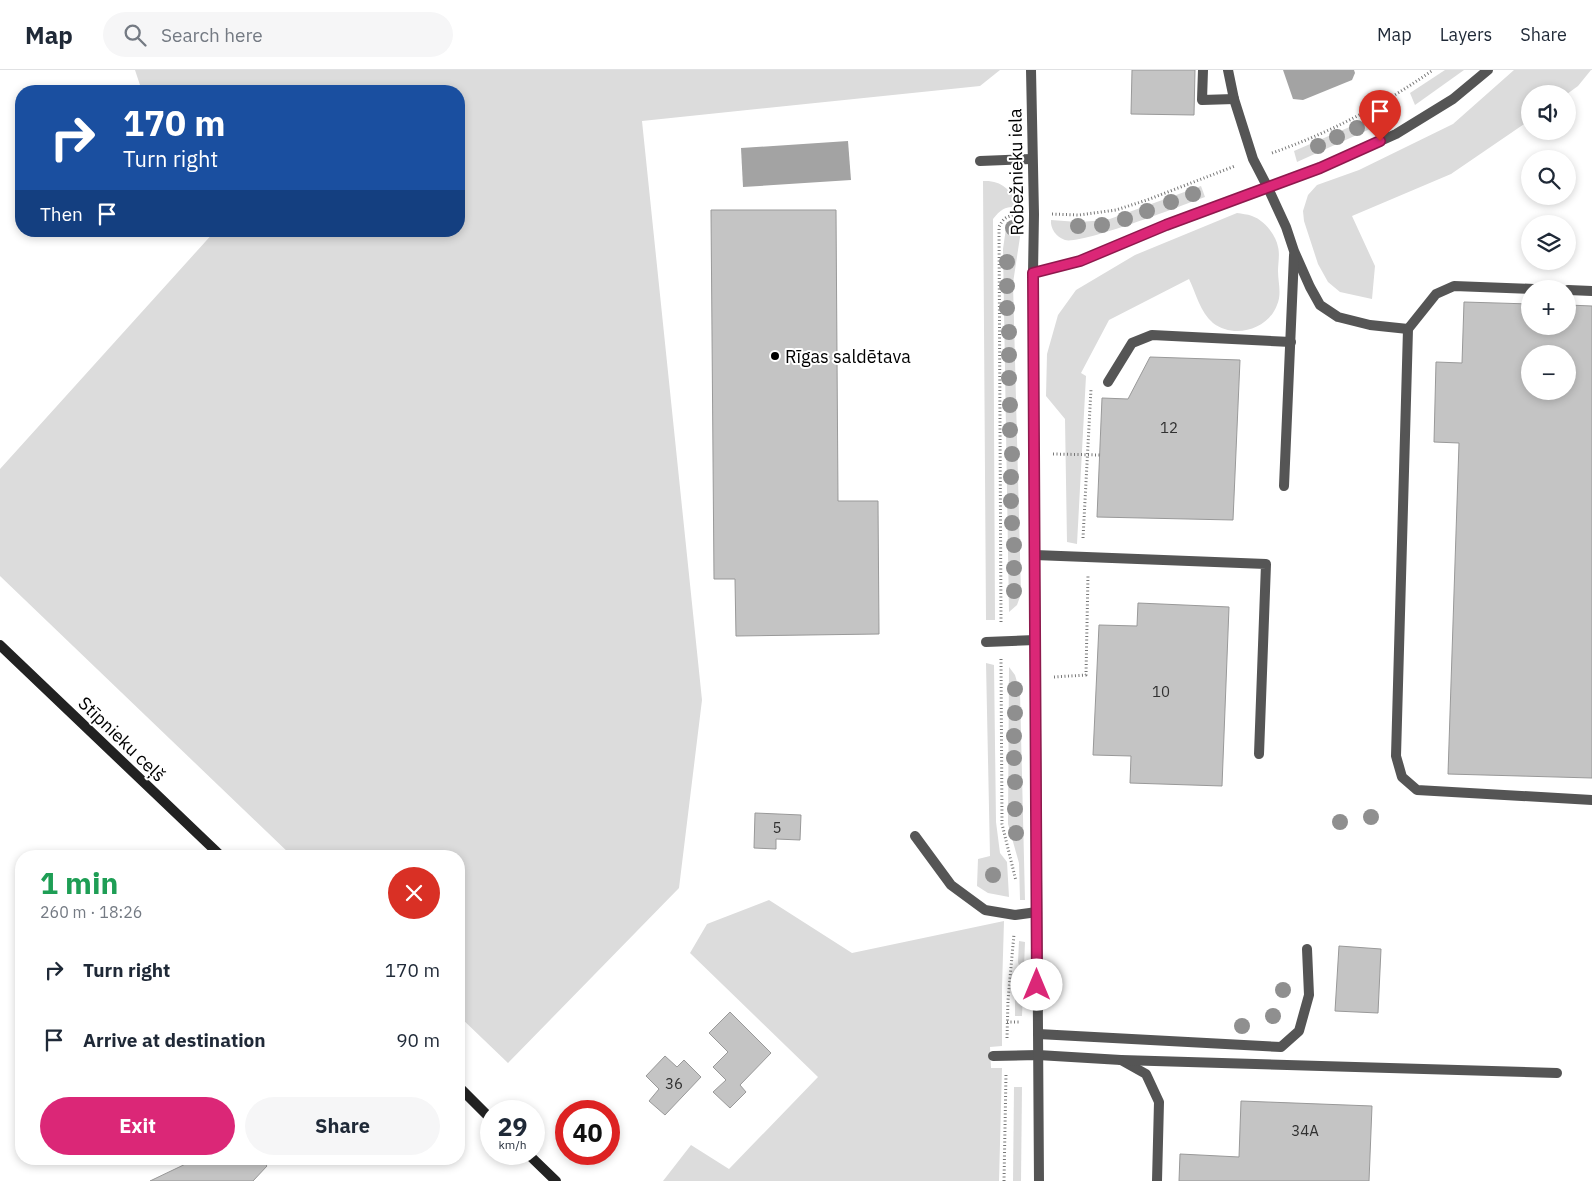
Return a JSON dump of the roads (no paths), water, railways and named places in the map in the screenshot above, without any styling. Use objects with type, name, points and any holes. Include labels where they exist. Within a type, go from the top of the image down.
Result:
[{"type":"main road","name":"Stīpnieku ceļš","points":[[0,645],[215,850]]},
{"type":"main road","points":[[465,1093],[480,1107]]},
{"type":"main road","points":[[539,1165],[556,1181]]},
{"type":"street","name":"Robežnieku iela","points":[[1031,70],[1039,1181]]},
{"type":"street","points":[[1203,70],[1202,100],[1234,99]]},
{"type":"street","points":[[1228,70],[1234,99],[1253,159],[1286,227],[1310,288],[1320,305],[1338,317],[1370,325],[1408,329]]},
{"type":"street","points":[[1033,273],[1080,261],[1166,225],[1320,168],[1396,134],[1453,99],[1488,70]]},
{"type":"street","points":[[980,161],[1032,158]]},
{"type":"street","points":[[1284,486],[1294,251]]},
{"type":"street","points":[[1521,289],[1454,286],[1436,294],[1408,329],[1396,756],[1402,777],[1417,790],[1592,800]]},
{"type":"street","points":[[1576,290],[1592,291]]},
{"type":"street","points":[[1108,382],[1132,343],[1152,336],[1290,342]]},
{"type":"street","points":[[1035,555],[1266,564],[1259,754]]},
{"type":"street","points":[[986,642],[1035,640]]},
{"type":"street","points":[[915,836],[951,884],[984,910],[1015,915],[1037,912]]},
{"type":"street","points":[[1038,1034],[1281,1047],[1300,1031],[1309,994],[1307,949]]},
{"type":"street","points":[[993,1056],[1038,1055],[1121,1060],[1556,1073]]},
{"type":"street","points":[[1121,1060],[1146,1074],[1159,1102],[1158,1181]]},
{"type":"place","name":"Rīgas saldētava","points":[[775,356]]}]
